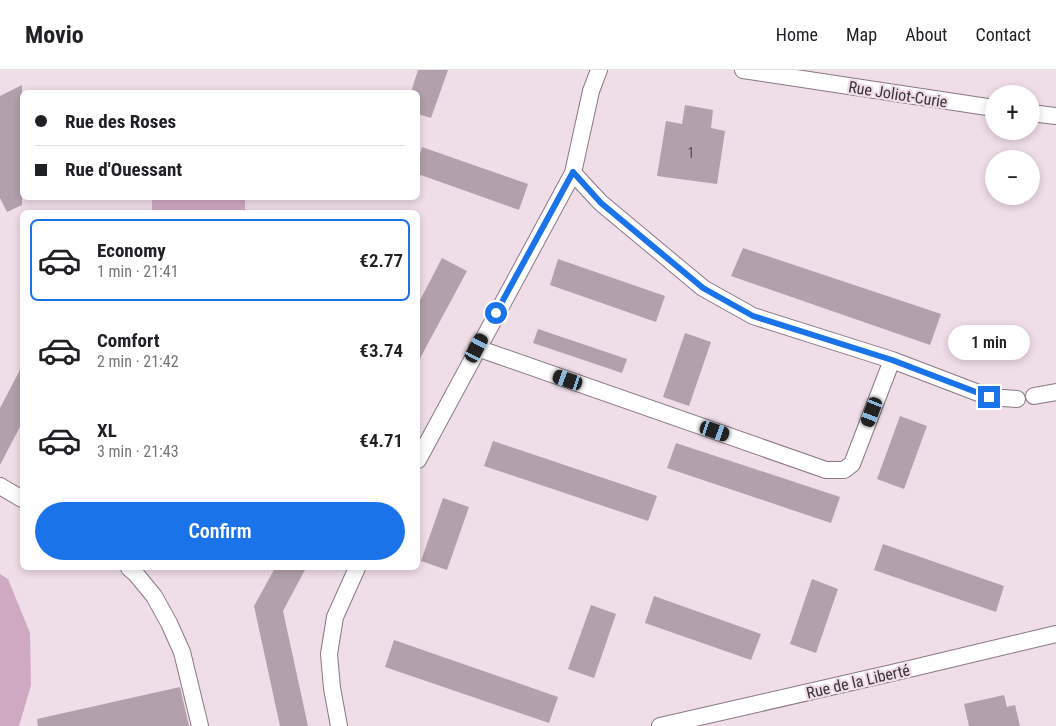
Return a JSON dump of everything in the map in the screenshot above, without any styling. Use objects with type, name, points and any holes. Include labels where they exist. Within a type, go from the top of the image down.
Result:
[{"type":"street","points":[[420,456],[573,172],[591,91],[599,70]]},
{"type":"street","name":"Rue Joliot-Curie","points":[[743,70],[985,107]]},
{"type":"street","points":[[1040,114],[1056,116]]},
{"type":"street","points":[[573,172],[601,203],[703,288],[753,316],[892,360],[989,397],[1017,399]]},
{"type":"street","points":[[477,348],[826,470],[844,470],[852,464],[892,360]]},
{"type":"street","points":[[1034,396],[1056,392]]},
{"type":"street","points":[[0,486],[20,498]]},
{"type":"street","points":[[132,570],[154,596],[179,645],[200,726]]},
{"type":"street","points":[[339,726],[332,688],[329,654],[335,617],[357,570]]},
{"type":"street","name":"Rue de la Liberté","points":[[660,726],[1056,634]]},
{"type":"shaded area","points":[[152,200],[245,200],[245,210],[152,210]]},
{"type":"shaded area","points":[[0,574],[8,579],[30,633],[31,685],[19,726],[0,726]]},
{"type":"building","points":[[418,70],[448,70],[431,118],[420,115],[420,90],[412,90]]},
{"type":"building","points":[[22,85],[22,90],[20,90],[20,200],[22,200],[22,205],[7,212],[0,198],[0,96]]},
{"type":"building","points":[[685,105],[713,110],[711,128],[725,131],[717,184],[657,176],[666,121],[682,124]]},
{"type":"building","points":[[422,147],[528,184],[519,210],[420,175]]},
{"type":"building","points":[[743,248],[941,314],[930,345],[731,276]]},
{"type":"building","points":[[442,258],[467,271],[420,358],[420,300]]},
{"type":"building","points":[[558,259],[665,296],[656,322],[550,285]]},
{"type":"building","points":[[538,329],[627,359],[622,373],[533,343]]},
{"type":"building","points":[[685,333],[711,342],[689,406],[663,397]]},
{"type":"building","points":[[20,370],[20,427],[0,465],[0,408]]},
{"type":"building","points":[[900,416],[927,426],[904,489],[877,479]]},
{"type":"building","points":[[493,441],[657,496],[648,521],[484,466]]},
{"type":"building","points":[[676,443],[840,497],[831,523],[667,468]]},
{"type":"building","points":[[443,498],[469,507],[447,570],[421,561]]},
{"type":"building","points":[[883,544],[1004,586],[996,612],[874,570]]},
{"type":"building","points":[[274,570],[305,570],[283,611],[308,726],[280,726],[254,606]]},
{"type":"building","points":[[812,579],[838,589],[816,653],[790,644]]},
{"type":"building","points":[[654,596],[761,634],[751,660],[645,623]]},
{"type":"building","points":[[591,605],[616,614],[594,678],[568,669]]},
{"type":"building","points":[[394,640],[558,697],[549,723],[385,667]]},
{"type":"building","points":[[180,687],[189,726],[38,726],[37,719]]},
{"type":"building","points":[[1004,695],[1007,707],[1015,705],[1020,726],[969,726],[964,704]]},
{"type":"route","points":[[496,313],[573,172],[601,203],[703,288],[753,316],[892,360],[989,397]]}]
